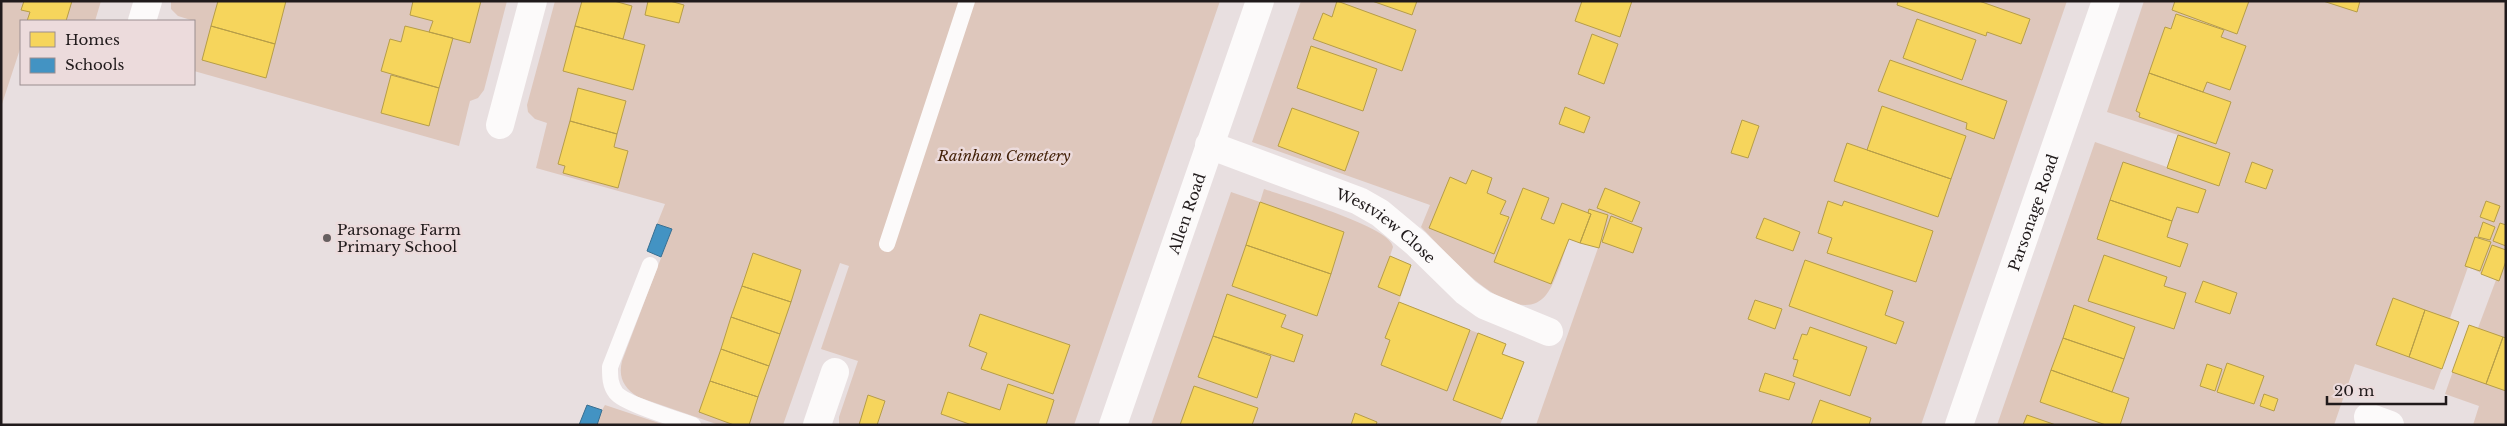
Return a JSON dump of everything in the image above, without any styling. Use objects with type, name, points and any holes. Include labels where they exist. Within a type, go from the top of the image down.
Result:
[{"type":"street","points":[[142,20],[148,1]]},
{"type":"street","points":[[500,125],[533,1]]},
{"type":"street","name":"Allen Road","points":[[1113,425],[1260,1]]},
{"type":"street","name":"Parsonage Road","points":[[1960,425],[2106,1]]},
{"type":"street","name":"Westview Close","points":[[1209,145],[1360,201],[1380,213],[1416,243],[1466,292],[1484,304],[1549,332]]},
{"type":"street","points":[[817,425],[835,372]]},
{"type":"lane","points":[[887,244],[967,1]]},
{"type":"lane","points":[[650,265],[610,367],[611,383],[617,395],[628,401],[693,425]]},
{"type":"green space","points":[[1,1],[101,1],[95,20],[20,20],[20,49],[1,107]]},
{"type":"green space","points":[[171,1],[507,1],[484,90],[478,98],[470,101],[459,146],[195,71],[195,20],[178,16],[171,9]]},
{"type":"green space","name":"Rainham Cemetery","points":[[555,1],[1220,1],[1074,425],[839,425],[839,417],[858,361],[821,349],[849,266],[840,263],[783,425],[719,425],[633,394],[623,382],[621,373],[622,361],[672,229],[657,224],[665,204],[536,168],[547,123],[535,119],[528,112],[527,105]]},
{"type":"green space","points":[[1301,1],[2067,1],[1921,425],[1536,425],[1598,248],[1569,239],[1556,276],[1546,295],[1532,304],[1516,304],[1498,296],[1479,284],[1421,227],[1430,205],[1252,142]]},
{"type":"green space","points":[[2144,1],[2506,1],[2506,425],[2473,425],[2479,406],[2445,394],[2469,325],[2478,328],[2496,280],[2468,267],[2450,318],[2459,322],[2434,390],[2355,364],[2334,425],[1997,425],[2095,142],[2167,167],[2178,135],[2107,112]]},
{"type":"green space","points":[[1264,189],[1336,213],[1375,230],[1388,239],[1393,247],[1390,256],[1411,265],[1399,302],[1506,344],[1503,354],[1524,362],[1500,425],[1151,425],[1231,192],[1260,202]]},
{"type":"green space","points":[[587,405],[602,410],[605,405],[665,425],[579,425]]},
{"type":"building: Homes","points":[[24,1],[72,1],[66,20],[27,20],[30,12],[21,10]]},
{"type":"building: Homes","points":[[218,1],[286,1],[275,44],[211,26]]},
{"type":"building: Homes","points":[[413,1],[481,1],[470,43],[429,32],[433,21],[410,15]]},
{"type":"building: Homes","points":[[582,1],[614,1],[632,6],[623,39],[575,26]]},
{"type":"building: Homes","points":[[648,1],[670,1],[684,5],[679,23],[645,15]]},
{"type":"building: Homes","points":[[1337,1],[1416,30],[1402,71],[1313,39],[1323,13],[1332,17]]},
{"type":"building: Homes","points":[[1372,1],[1417,1],[1412,15]]},
{"type":"building: Homes","points":[[1582,1],[1632,1],[1620,37],[1575,21]]},
{"type":"building: Homes","points":[[1898,1],[1979,1],[2030,19],[2021,44],[1987,32],[1986,36],[1897,5]]},
{"type":"building: Homes","points":[[2175,1],[2249,1],[2237,34],[2172,10]]},
{"type":"building: Homes","points":[[2323,1],[2360,1],[2357,12]]},
{"type":"building: Homes","points":[[2176,14],[2224,30],[2221,37],[2246,46],[2230,90],[2207,82],[2203,92],[2149,73],[2165,27],[2171,29]]},
{"type":"building: Homes","points":[[1917,19],[1976,40],[1962,80],[1903,58]]},
{"type":"building: Homes","points":[[211,26],[275,44],[266,78],[202,60]]},
{"type":"building: Homes","points":[[405,26],[453,38],[439,88],[381,71],[390,39],[401,42]]},
{"type":"building: Homes","points":[[575,26],[645,45],[633,90],[563,71]]},
{"type":"building: Homes","points":[[1592,34],[1618,44],[1604,84],[1578,74]]},
{"type":"building: Homes","points":[[1311,46],[1377,69],[1363,111],[1297,88]]},
{"type":"building: Homes","points":[[1890,60],[2007,101],[1994,139],[1966,129],[1967,123],[1878,91]]},
{"type":"building: Homes","points":[[2149,73],[2231,102],[2216,144],[2139,117],[2140,113],[2136,111]]},
{"type":"building: Homes","points":[[391,75],[439,88],[429,126],[381,113]]},
{"type":"building: Homes","points":[[578,88],[626,101],[617,134],[570,121]]},
{"type":"building: Homes","points":[[1882,106],[1966,136],[1951,179],[1867,150]]},
{"type":"building: Homes","points":[[1565,107],[1590,117],[1584,133],[1559,124]]},
{"type":"building: Homes","points":[[1292,108],[1359,132],[1345,171],[1278,146]]},
{"type":"building: Homes","points":[[1742,120],[1759,126],[1748,158],[1731,153]]},
{"type":"building: Homes","points":[[570,121],[617,134],[614,147],[628,151],[618,188],[563,173],[565,166],[558,164]]},
{"type":"building: Homes","points":[[2178,135],[2230,153],[2219,186],[2167,168]]},
{"type":"building: Homes","points":[[1847,143],[1951,179],[1938,217],[1834,181]]},
{"type":"building: Homes","points":[[2123,162],[2206,190],[2198,213],[2177,207],[2172,221],[2110,200]]},
{"type":"building: Homes","points":[[2252,162],[2273,170],[2266,189],[2245,182]]},
{"type":"building: Homes","points":[[1472,170],[1492,178],[1487,193],[1506,201],[1500,214],[1509,217],[1494,254],[1429,228],[1450,177],[1466,184]]},
{"type":"building: Homes","points":[[1523,188],[1549,198],[1541,219],[1554,224],[1562,203],[1591,214],[1580,243],[1569,239],[1551,284],[1494,262]]},
{"type":"building: Homes","points":[[1605,188],[1640,202],[1632,222],[1597,208]]},
{"type":"building: Homes","points":[[2110,200],[2172,221],[2167,237],[2188,244],[2180,267],[2097,239]]},
{"type":"building: Homes","points":[[1828,201],[1842,206],[1844,201],[1933,231],[1916,282],[1827,253],[1832,238],[1818,233]]},
{"type":"building: Homes","points":[[2486,201],[2500,206],[2494,222],[2480,217]]},
{"type":"building: Homes","points":[[1260,202],[1344,232],[1331,274],[1246,245]]},
{"type":"building: Homes","points":[[1589,209],[1608,215],[1599,248],[1580,243],[1591,214],[1588,213]]},
{"type":"building: Homes","points":[[1611,216],[1642,228],[1633,253],[1602,242]]},
{"type":"building: Homes","points":[[1764,218],[1800,232],[1793,251],[1756,238]]},
{"type":"building: Homes","points":[[2483,222],[2495,227],[2490,240],[2478,237]]},
{"type":"building: Homes","points":[[2500,223],[2506,225],[2506,246],[2493,241]]},
{"type":"building: Homes","points":[[2475,237],[2491,242],[2480,271],[2465,266]]},
{"type":"building: Homes","points":[[1246,245],[1331,274],[1317,316],[1232,286]]},
{"type":"building: Homes","points":[[2492,245],[2506,250],[2506,261],[2499,281],[2481,274]]},
{"type":"building: Homes","points":[[753,253],[801,270],[791,302],[742,286]]},
{"type":"building: Homes","points":[[2104,255],[2167,277],[2164,286],[2186,293],[2174,329],[2088,301]]},
{"type":"building: Homes","points":[[1390,256],[1411,265],[1400,296],[1378,287]]},
{"type":"building: Homes","points":[[1805,260],[1893,291],[1885,315],[1904,322],[1896,344],[1789,306]]},
{"type":"building: Homes","points":[[2203,281],[2237,293],[2230,314],[2195,302]]},
{"type":"building: Homes","points":[[742,286],[791,302],[780,334],[731,317]]},
{"type":"building: Homes","points":[[1227,294],[1286,315],[1281,327],[1303,335],[1294,362],[1213,336]]},
{"type":"building: Homes","points":[[2393,298],[2425,310],[2409,357],[2376,345]]},
{"type":"building: Homes","points":[[1755,300],[1782,309],[1775,329],[1748,319]]},
{"type":"building: Homes","points":[[1399,302],[1470,330],[1447,391],[1381,365],[1390,340],[1385,338]]},
{"type":"building: Homes","points":[[2074,305],[2135,327],[2124,359],[2063,338]]},
{"type":"building: Homes","points":[[2425,310],[2459,322],[2442,369],[2409,357]]},
{"type":"building: Homes","points":[[980,314],[1070,345],[1053,394],[981,369],[987,353],[969,346]]},
{"type":"building: Homes","points":[[731,317],[780,334],[769,366],[721,349]]},
{"type":"building: Homes","points":[[2469,325],[2503,337],[2486,384],[2452,372]]},
{"type":"building: Homes","points":[[1810,327],[1867,347],[1850,396],[1793,376],[1798,360],[1793,359],[1802,334],[1807,335]]},
{"type":"building: Homes","points":[[1478,333],[1506,344],[1502,354],[1524,362],[1502,419],[1453,400]]},
{"type":"building: Homes","points":[[1213,336],[1271,356],[1257,398],[1198,377]]},
{"type":"building: Homes","points":[[2503,337],[2506,338],[2506,391],[2486,384]]},
{"type":"building: Homes","points":[[2063,338],[2124,359],[2112,392],[2051,370]]},
{"type":"building: Homes","points":[[721,349],[769,366],[758,397],[710,381]]},
{"type":"building: Homes","points":[[2227,363],[2264,376],[2254,404],[2217,392]]},
{"type":"building: Homes","points":[[2207,364],[2222,369],[2215,391],[2200,386]]},
{"type":"building: Homes","points":[[2051,370],[2129,398],[2120,425],[2106,425],[2040,402]]},
{"type":"building: Homes","points":[[1765,373],[1795,383],[1789,400],[1759,391]]},
{"type":"building: Homes","points":[[710,381],[758,397],[749,425],[734,425],[699,412]]},
{"type":"building: Homes","points":[[1008,384],[1054,400],[1046,425],[972,425],[941,414],[948,392],[1000,410]]},
{"type":"building: Homes","points":[[1194,386],[1258,408],[1252,425],[1180,425]]},
{"type":"building: Homes","points":[[2264,394],[2278,399],[2274,411],[2260,406]]},
{"type":"building: Homes","points":[[868,395],[885,401],[877,425],[859,425]]},
{"type":"building: Homes","points":[[1820,400],[1871,418],[1869,425],[1811,425]]},
{"type":"building: Homes","points":[[1355,413],[1377,422],[1376,425],[1351,425]]},
{"type":"building: Homes","points":[[2027,415],[2056,425],[2023,425]]},
{"type":"building: Schools","points":[[657,224],[672,229],[661,257],[647,251]]},
{"type":"building: Schools","points":[[587,405],[602,410],[597,425],[579,425]]},
{"type":"place","name":"Parsonage Farm Primary School","points":[[327,238]]}]
